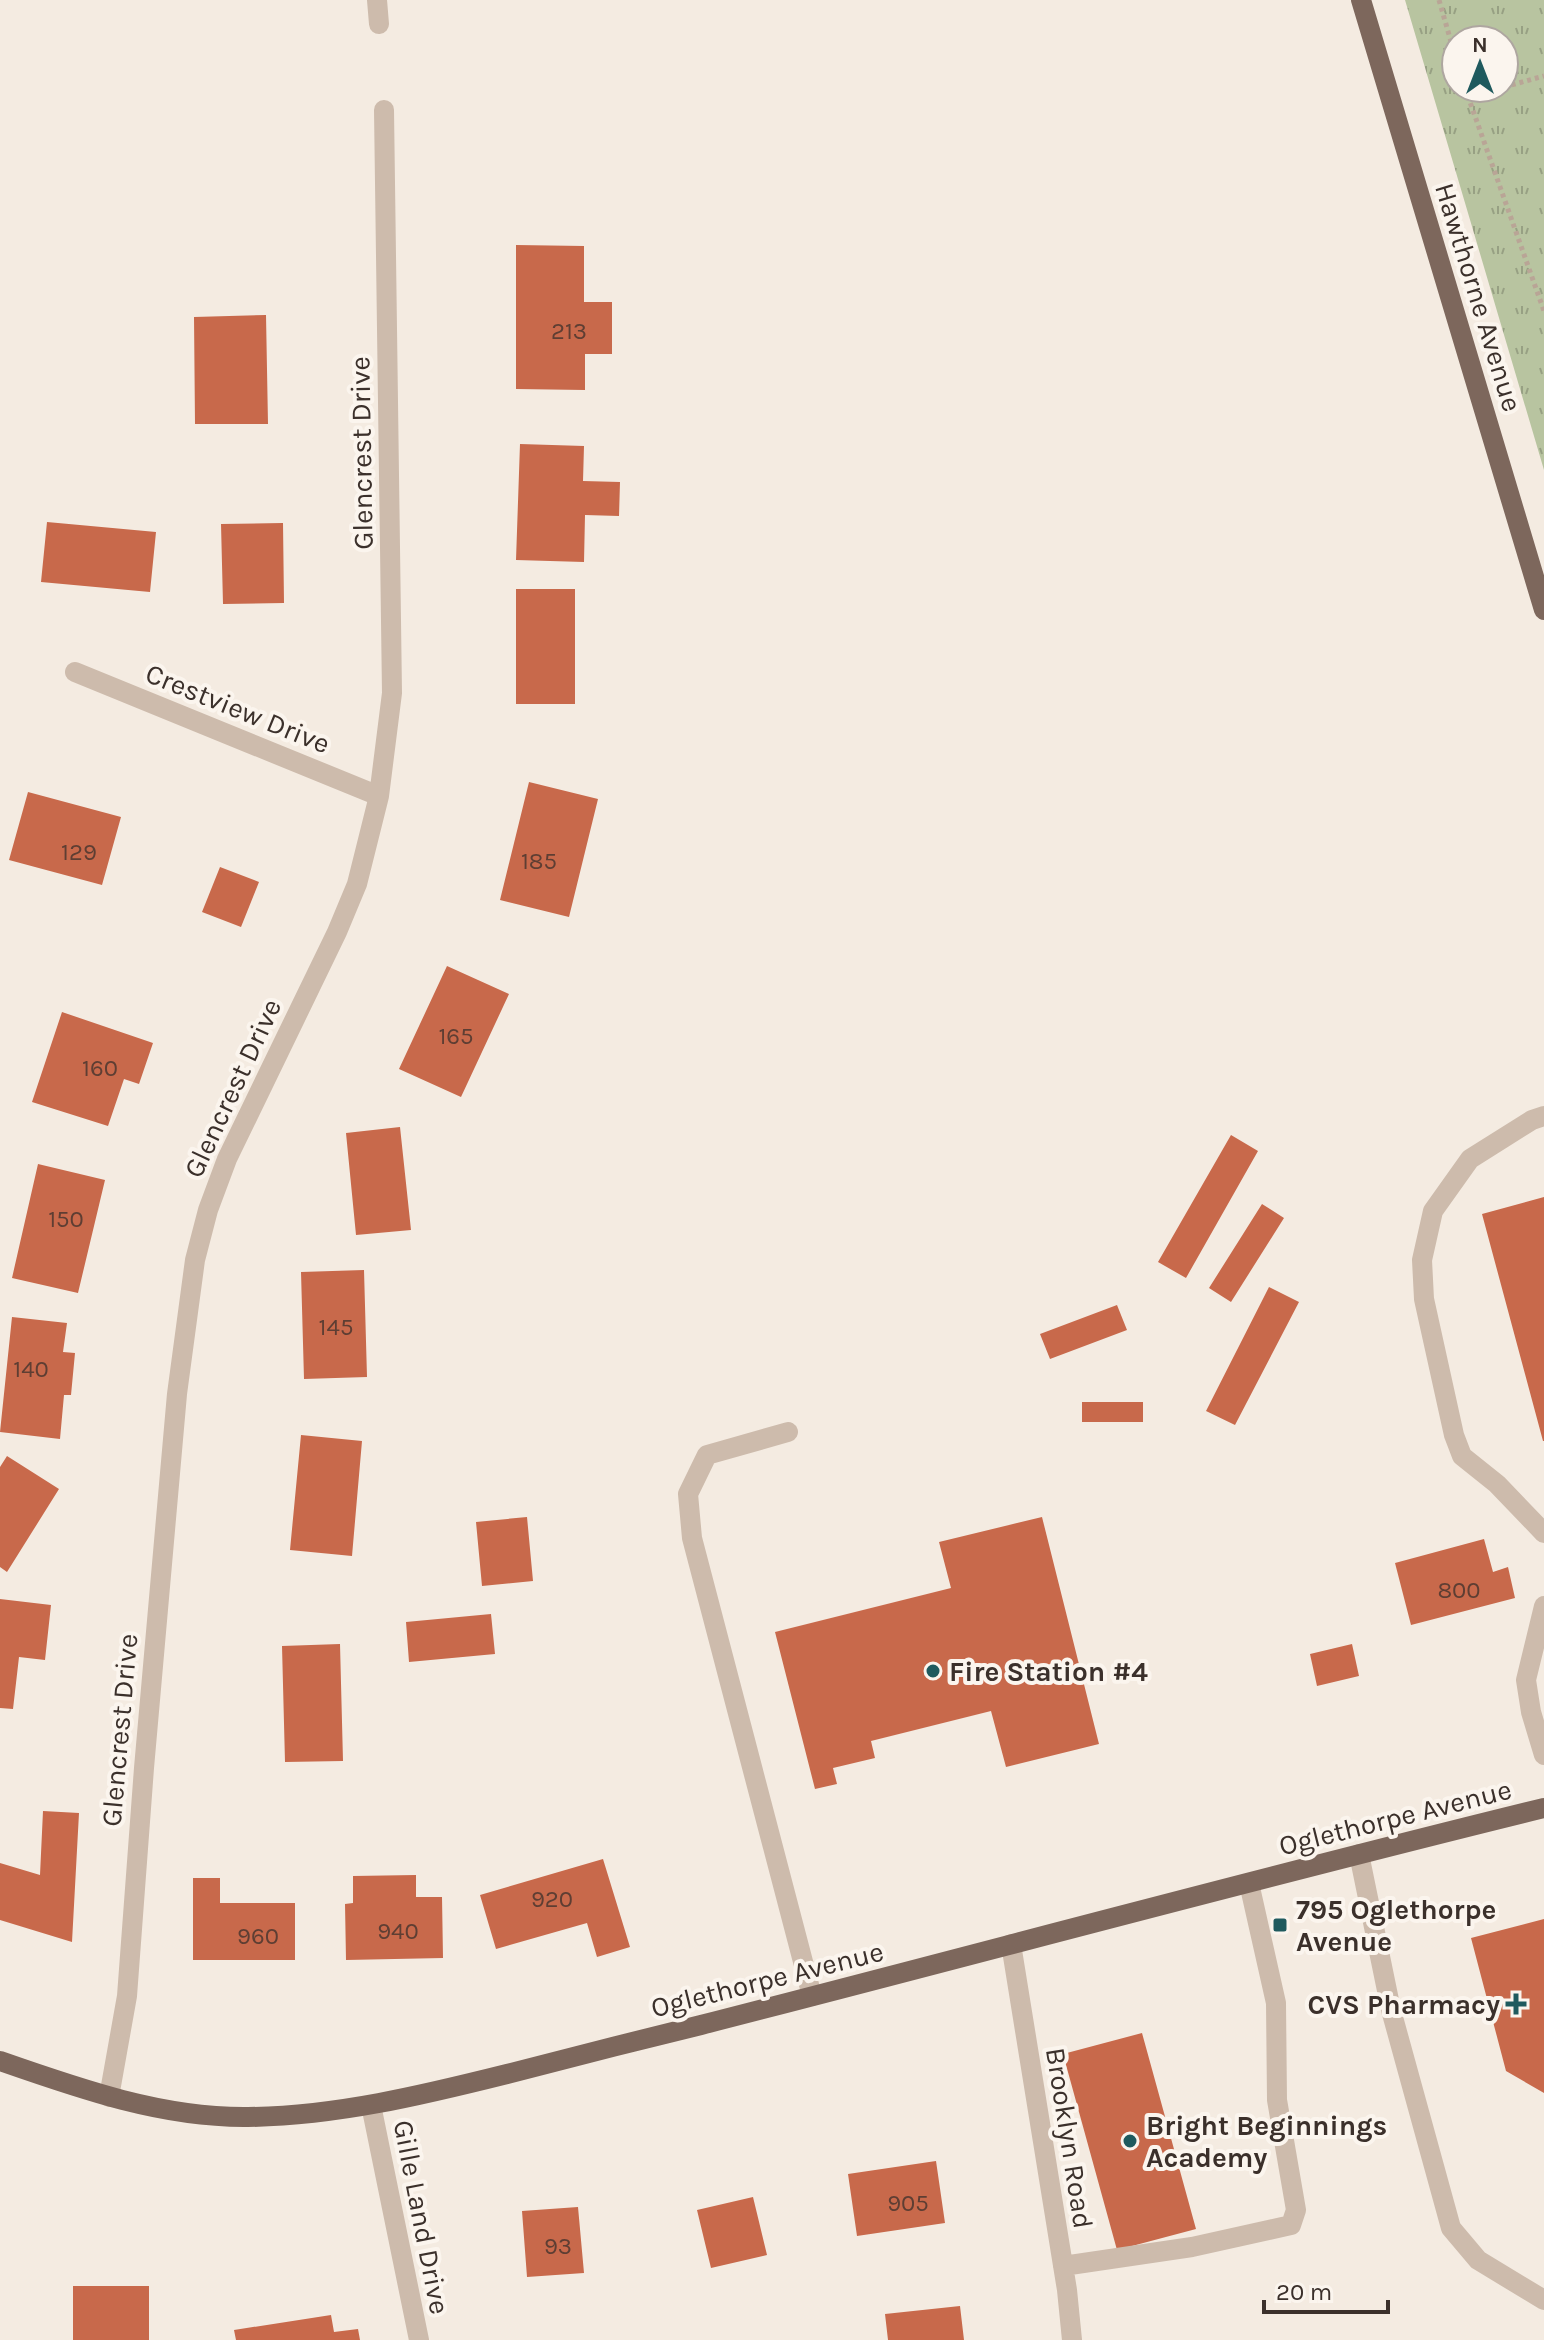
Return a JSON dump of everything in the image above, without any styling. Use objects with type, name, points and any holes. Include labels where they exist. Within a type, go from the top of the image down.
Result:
[{"type":"main road","name":"Hawthorne Avenue","points":[[1361,0],[1544,610]]},
{"type":"main road","name":"Oglethorpe Avenue","points":[[0,2061],[109,2097],[192,2114],[246,2117],[371,2105],[812,1996],[1544,1808]]},
{"type":"street","points":[[377,0],[379,24]]},
{"type":"street","name":"Glencrest Drive","points":[[109,2097],[127,1996],[146,1737],[177,1394],[195,1260],[208,1210],[227,1159],[337,932],[357,884],[386,756],[392,693],[384,110]]},
{"type":"street","name":"Crestview Drive","points":[[75,672],[379,796]]},
{"type":"street","points":[[1544,1116],[1532,1120],[1470,1159],[1433,1211],[1422,1260],[1424,1299],[1454,1435],[1462,1456],[1497,1484],[1544,1533]]},
{"type":"street","points":[[788,1432],[707,1455],[688,1494],[692,1538],[812,1996]]},
{"type":"street","points":[[1544,1606],[1526,1680],[1531,1712],[1544,1755]]},
{"type":"street","points":[[1359,1854],[1391,2010],[1451,2228],[1478,2260],[1544,2300]]},
{"type":"street","points":[[1063,2266],[1192,2247],[1291,2225],[1296,2210],[1277,2100],[1276,2003],[1249,1883]]},
{"type":"street","name":"Brooklyn Road","points":[[1011,1944],[1072,2340]]},
{"type":"street","name":"Gille Land Drive","points":[[371,2105],[419,2340]]},
{"type":"path","points":[[1439,0],[1446,24]]},
{"type":"path","points":[[1520,83],[1544,76]]},
{"type":"path","points":[[1469,104],[1544,311]]},
{"type":"green space","points":[[1405,0],[1544,0],[1544,470]]},
{"type":"building","points":[[516,245],[584,246],[584,302],[612,302],[612,354],[585,354],[585,390],[516,389]]},
{"type":"building","points":[[266,315],[268,424],[195,424],[194,317]]},
{"type":"building","points":[[520,444],[584,446],[583,481],[620,482],[619,516],[585,515],[584,562],[516,560]]},
{"type":"building","points":[[47,522],[156,532],[150,592],[41,582]]},
{"type":"building","points":[[283,523],[284,603],[223,604],[221,524]]},
{"type":"building","points":[[516,589],[575,589],[575,704],[516,704]]},
{"type":"building","points":[[529,782],[598,799],[569,917],[500,900]]},
{"type":"building","points":[[28,792],[121,817],[102,885],[9,860]]},
{"type":"building","points":[[220,867],[259,882],[241,927],[202,912]]},
{"type":"building","points":[[447,966],[509,994],[461,1097],[399,1069]]},
{"type":"building","points":[[62,1012],[153,1043],[139,1084],[124,1079],[108,1126],[32,1102]]},
{"type":"building","points":[[400,1127],[411,1230],[356,1235],[346,1133]]},
{"type":"building","points":[[1231,1135],[1258,1151],[1186,1278],[1158,1262]]},
{"type":"building","points":[[38,1164],[105,1180],[78,1293],[12,1278]]},
{"type":"building","points":[[1544,1197],[1544,1441],[1543,1441],[1482,1214]]},
{"type":"building","points":[[1262,1204],[1284,1218],[1231,1302],[1209,1288]]},
{"type":"building","points":[[364,1270],[367,1377],[304,1379],[301,1272]]},
{"type":"building","points":[[1269,1287],[1299,1302],[1235,1425],[1206,1411]]},
{"type":"building","points":[[1117,1305],[1127,1330],[1050,1359],[1040,1334]]},
{"type":"building","points":[[12,1317],[67,1323],[63,1352],[75,1353],[71,1395],[64,1395],[60,1439],[0,1432]]},
{"type":"building","points":[[1082,1402],[1143,1402],[1143,1422],[1082,1422]]},
{"type":"building","points":[[301,1435],[362,1441],[352,1556],[290,1550]]},
{"type":"building","points":[[7,1456],[59,1489],[7,1572],[0,1567],[0,1467]]},
{"type":"building","points":[[527,1517],[533,1581],[482,1586],[476,1522]]},
{"type":"building","name":"Fire Station #4","points":[[1042,1517],[1099,1744],[1006,1767],[991,1711],[871,1741],[875,1758],[833,1768],[837,1784],[815,1789],[775,1632],[951,1588],[939,1542]]},
{"type":"building","points":[[1484,1539],[1493,1572],[1508,1567],[1515,1598],[1411,1625],[1395,1563]]},
{"type":"building","points":[[0,1599],[51,1605],[45,1660],[19,1657],[13,1709],[0,1708]]},
{"type":"building","points":[[491,1614],[495,1654],[409,1662],[406,1622]]},
{"type":"building","points":[[340,1644],[343,1761],[285,1762],[282,1646]]},
{"type":"building","points":[[1352,1644],[1359,1676],[1317,1686],[1310,1654]]},
{"type":"building","points":[[43,1811],[79,1813],[72,1942],[0,1920],[0,1863],[40,1875]]},
{"type":"building","points":[[603,1859],[630,1947],[597,1957],[587,1923],[496,1949],[480,1895]]},
{"type":"building","points":[[416,1875],[416,1897],[442,1897],[443,1958],[346,1960],[345,1904],[353,1903],[353,1876]]},
{"type":"building","points":[[193,1878],[220,1878],[220,1903],[295,1903],[295,1960],[193,1960]]},
{"type":"building","name":"CVS Pharmacy","points":[[1544,1919],[1544,2093],[1506,2071],[1471,1938]]},
{"type":"building","name":"Bright Beginnings Academy","points":[[1142,2033],[1196,2229],[1117,2250],[1063,2054]]},
{"type":"building","points":[[936,2161],[945,2223],[857,2236],[848,2174]]},
{"type":"building","points":[[753,2197],[767,2255],[711,2268],[697,2210]]},
{"type":"building","points":[[578,2207],[584,2273],[527,2277],[522,2211]]},
{"type":"building","points":[[73,2286],[149,2286],[149,2340],[73,2340]]},
{"type":"building","points":[[960,2306],[964,2340],[888,2340],[885,2314]]},
{"type":"building","points":[[331,2315],[334,2332],[358,2329],[360,2340],[236,2340],[234,2330]]},
{"type":"place","name":"Fire Station #4","points":[[933,1671]]},
{"type":"place","name":"795 Oglethorpe Avenue","points":[[1280,1925]]},
{"type":"place","name":"CVS Pharmacy","points":[[1516,2004]]},
{"type":"place","name":"Bright Beginnings Academy","points":[[1130,2141]]}]
